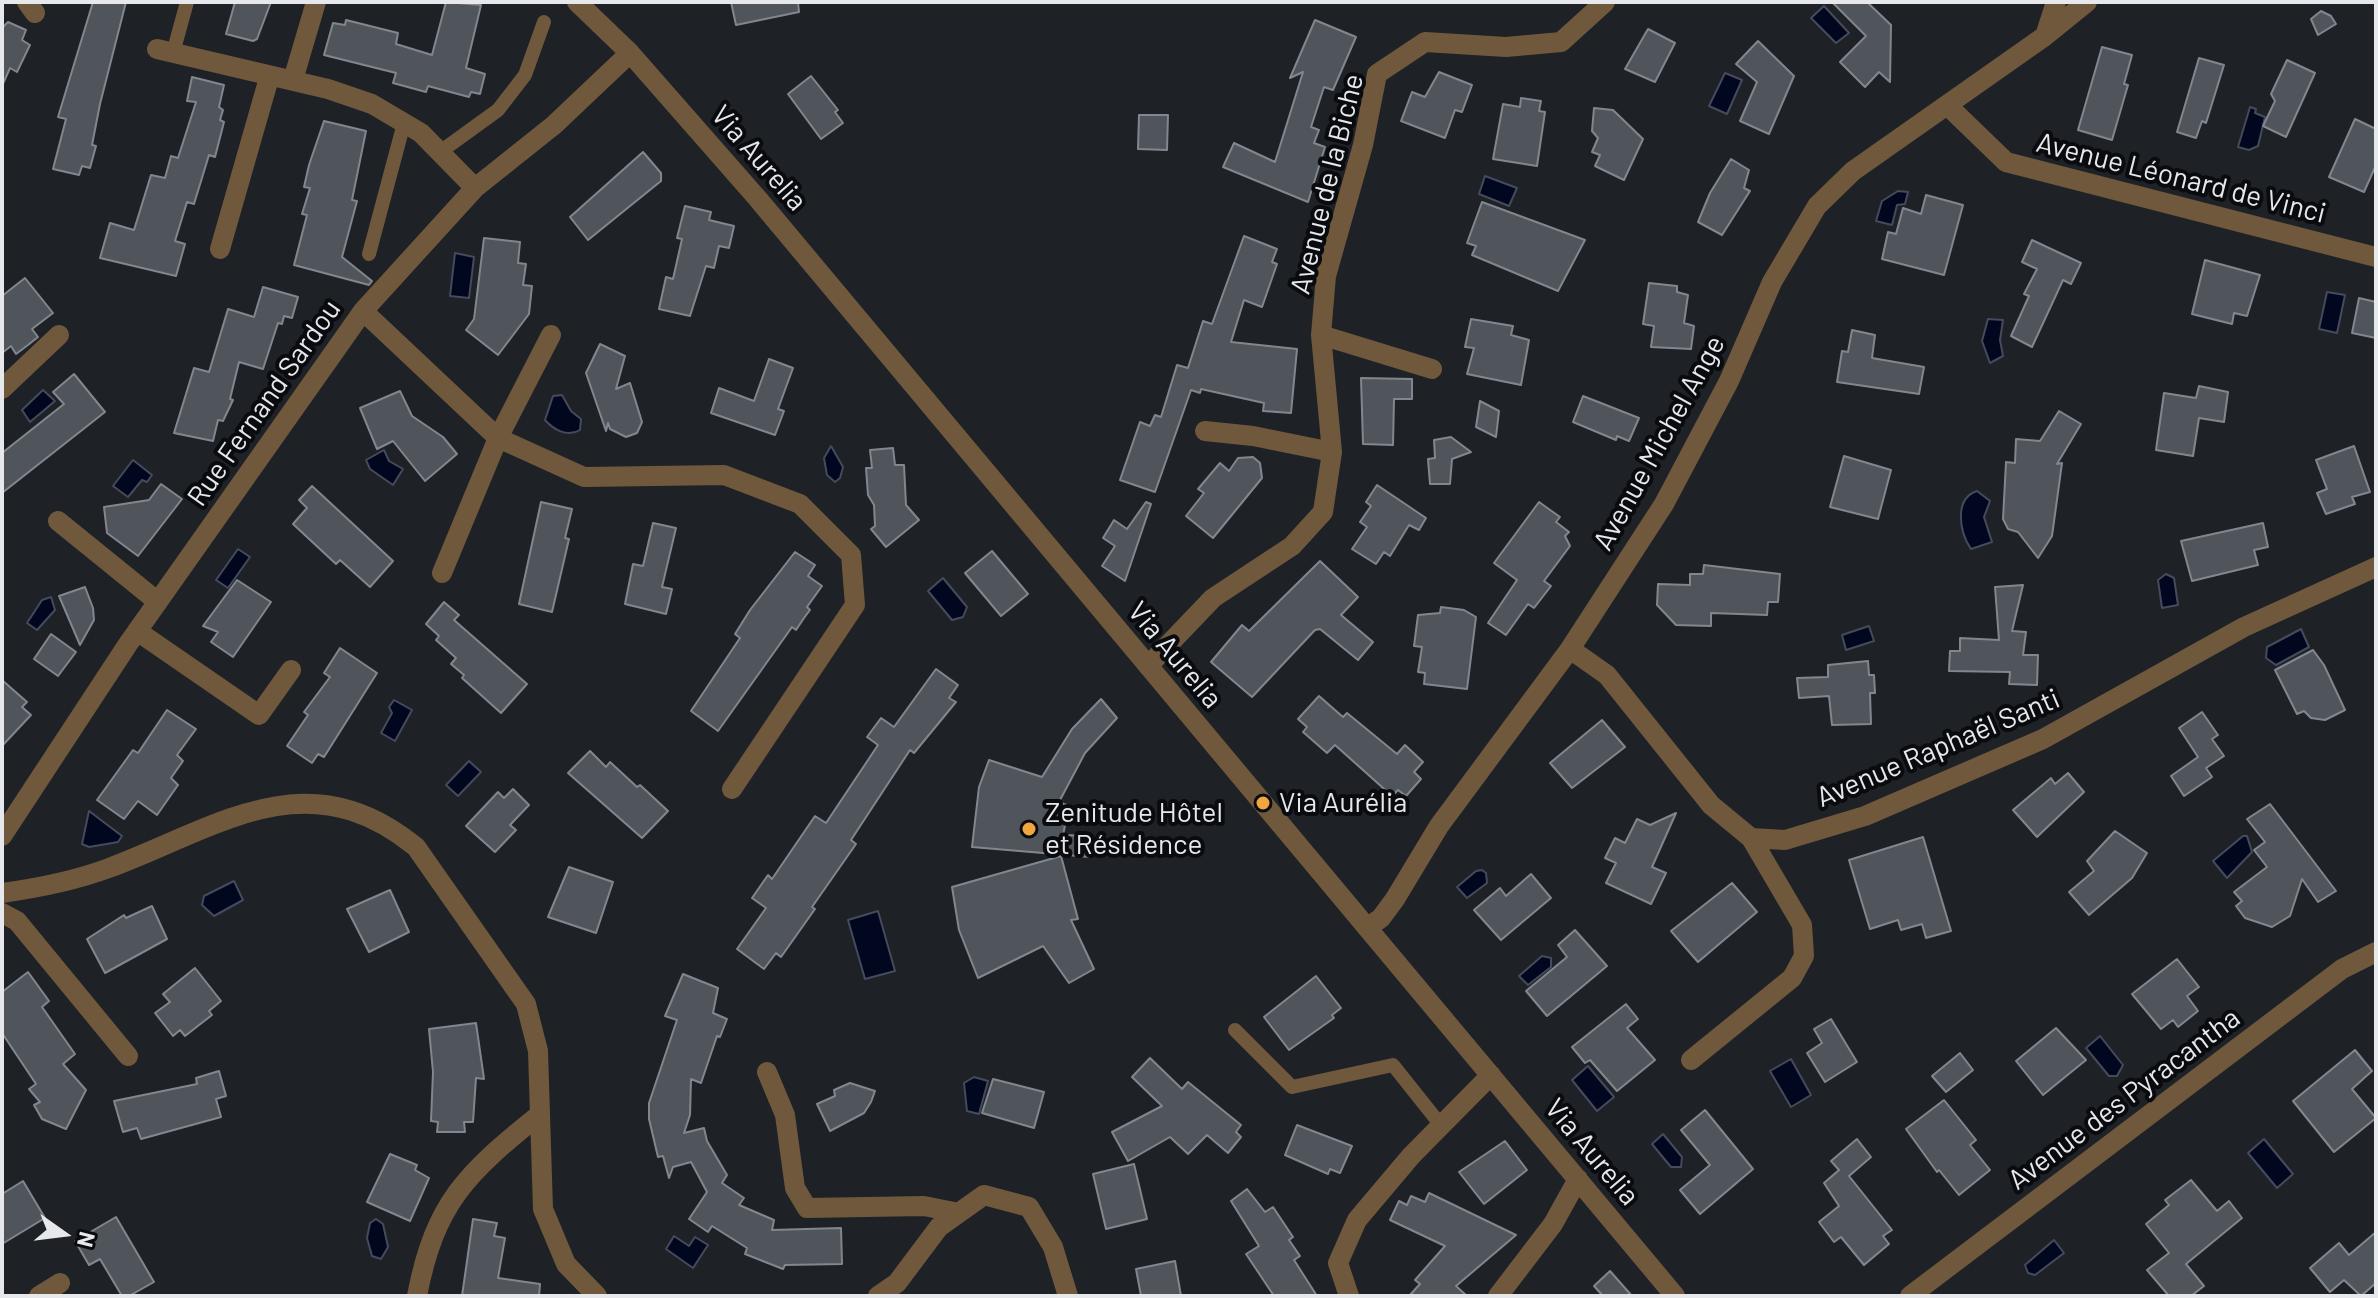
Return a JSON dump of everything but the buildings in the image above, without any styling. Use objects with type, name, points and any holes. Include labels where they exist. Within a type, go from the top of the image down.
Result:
[{"type":"street","points":[[293,80],[316,2]]},
{"type":"street","name":"Via Aurelia","points":[[577,2],[630,53],[778,223],[1675,1296]]},
{"type":"street","name":"Via Aurelia","points":[[598,2],[630,53]]},
{"type":"street","name":"Avenue de la Biche","points":[[1148,666],[1213,598],[1292,546],[1323,512],[1332,452],[1321,335],[1326,276],[1363,145],[1377,74],[1425,42],[1506,47],[1561,42],[1605,2]]},
{"type":"street","points":[[2045,36],[2056,2]]},
{"type":"street","name":"Avenue Michel Ange","points":[[1368,927],[1381,918],[1395,899],[1439,826],[1570,649],[1664,504],[1729,381],[1772,282],[1817,206],[1853,171],[2045,36],[2087,2]]},
{"type":"street","points":[[165,51],[269,78],[293,80],[372,104],[421,133],[475,188]]},
{"type":"street","name":"Rue Fernand Sardou","points":[[2,836],[137,631],[363,311],[475,188],[554,125],[630,53]]},
{"type":"street","points":[[220,249],[269,78]]},
{"type":"street","name":"Avenue Léonard de Vinci","points":[[1947,105],[2006,162],[2376,257]]},
{"type":"street","points":[[363,311],[498,438],[584,477],[724,475],[800,504],[851,555],[855,605],[732,789]]},
{"type":"street","points":[[2,389],[59,335]]},
{"type":"street","points":[[442,573],[498,438],[551,335]]},
{"type":"street","points":[[1321,335],[1432,369]]},
{"type":"street","points":[[1205,431],[1253,436],[1332,452]]},
{"type":"street","points":[[58,521],[158,602]]},
{"type":"street","name":"Avenue Raphaël Santi","points":[[1751,838],[1785,840],[1865,816],[1988,763],[2043,739],[2244,627],[2376,567]]},
{"type":"street","points":[[137,631],[259,715],[291,670]]},
{"type":"street","points":[[1570,649],[1607,675],[1711,805],[1751,838],[1802,925],[1804,956],[1792,978],[1691,1060]]},
{"type":"street","points":[[2,893],[42,888],[108,868],[221,820],[265,807],[308,802],[365,814],[392,827],[416,847],[526,1004],[538,1051],[543,1209],[566,1264],[597,1296]]},
{"type":"street","points":[[2,913],[17,921],[128,1056]]},
{"type":"street","name":"Avenue des Pyracantha","points":[[1910,1296],[2342,969],[2376,952]]},
{"type":"street","points":[[767,1072],[785,1115],[795,1188],[807,1208],[924,1206],[959,1213]]},
{"type":"street","points":[[1349,1296],[1338,1263],[1357,1220],[1440,1124],[1491,1075]]},
{"type":"street","points":[[417,1296],[424,1259],[448,1201],[489,1155],[539,1115]]},
{"type":"street","points":[[1498,1296],[1553,1224],[1578,1179]]},
{"type":"street","points":[[878,1296],[897,1283],[939,1227],[984,1195],[1029,1207],[1053,1247],[1068,1296]]},
{"type":"street","points":[[39,1296],[60,1283]]},
{"type":"lane","points":[[165,51],[187,2]]},
{"type":"lane","points":[[440,152],[498,110],[525,75],[544,22]]},
{"type":"lane","points":[[369,254],[404,123]]},
{"type":"lane","points":[[1235,1030],[1292,1087],[1393,1065],[1440,1124]]},
{"type":"water","points":[[1824,6],[1849,33],[1836,43],[1811,18]]},
{"type":"water","points":[[1725,73],[1742,80],[1727,114],[1709,106]]},
{"type":"water","points":[[2250,107],[2265,117],[2258,146],[2249,150],[2238,147]]},
{"type":"water","points":[[1485,176],[1517,188],[1509,206],[1479,194]]},
{"type":"water","points":[[1898,191],[1908,192],[1905,204],[1897,205],[1892,225],[1876,221],[1882,201]]},
{"type":"water","points":[[455,253],[474,257],[469,298],[450,296]]},
{"type":"water","points":[[2327,292],[2345,295],[2337,333],[2319,329]]},
{"type":"water","points":[[1988,319],[2003,320],[2000,340],[2003,356],[1990,363],[1982,341]]},
{"type":"water","points":[[43,390],[55,401],[30,422],[22,410]]},
{"type":"water","points":[[562,395],[571,411],[581,419],[580,430],[570,433],[561,431],[545,420],[553,396]]},
{"type":"water","points":[[831,446],[843,467],[840,478],[835,482],[827,475],[824,458]]},
{"type":"water","points":[[384,450],[389,461],[403,469],[393,485],[370,469],[366,460]]},
{"type":"water","points":[[133,460],[152,475],[147,482],[142,480],[128,497],[113,486]]},
{"type":"water","points":[[1977,491],[1990,501],[1984,517],[1992,542],[1971,549],[1961,517],[1964,501]]},
{"type":"water","points":[[238,549],[250,557],[228,588],[216,580]]},
{"type":"water","points":[[2166,574],[2174,578],[2178,605],[2162,608],[2158,580]]},
{"type":"water","points":[[943,578],[967,607],[963,617],[952,620],[928,591]]},
{"type":"water","points":[[51,597],[55,610],[37,630],[27,623],[42,600]]},
{"type":"water","points":[[1869,626],[1874,641],[1846,650],[1842,635]]},
{"type":"water","points":[[2301,629],[2309,647],[2276,665],[2266,658],[2267,647]]},
{"type":"water","points":[[394,700],[412,710],[395,741],[381,733],[392,713],[389,707]]},
{"type":"water","points":[[469,761],[481,772],[458,796],[446,785]]},
{"type":"water","points":[[89,811],[122,836],[118,842],[89,847],[82,844]]},
{"type":"water","points":[[2247,836],[2252,852],[2227,878],[2213,861]]},
{"type":"water","points":[[1476,871],[1486,873],[1487,883],[1467,898],[1457,887]]},
{"type":"water","points":[[234,881],[243,900],[214,916],[202,905],[204,896]]},
{"type":"water","points":[[878,911],[895,971],[865,979],[848,920]]},
{"type":"water","points":[[1542,956],[1551,958],[1551,967],[1528,985],[1519,976]]},
{"type":"water","points":[[2100,1036],[2123,1065],[2117,1076],[2109,1076],[2086,1048]]},
{"type":"water","points":[[1791,1059],[1811,1095],[1791,1107],[1770,1071]]},
{"type":"water","points":[[1588,1066],[1614,1097],[1597,1111],[1572,1080]]},
{"type":"water","points":[[974,1077],[988,1081],[979,1114],[967,1111],[964,1083]]},
{"type":"water","points":[[1663,1134],[1682,1157],[1681,1167],[1671,1167],[1652,1144]]},
{"type":"water","points":[[2264,1139],[2293,1174],[2277,1188],[2248,1153]]},
{"type":"water","points":[[376,1219],[383,1224],[388,1247],[381,1259],[372,1256],[367,1238],[370,1223]]},
{"type":"water","points":[[674,1236],[689,1246],[695,1237],[708,1245],[693,1268],[666,1249]]},
{"type":"water","points":[[2054,1240],[2064,1253],[2035,1275],[2028,1273],[2025,1265]]},
{"type":"place","name":"Via Aurélia","points":[[1263,803]]},
{"type":"place","name":"Zenitude Hôtel et Résidence","points":[[1029,829]]}]
